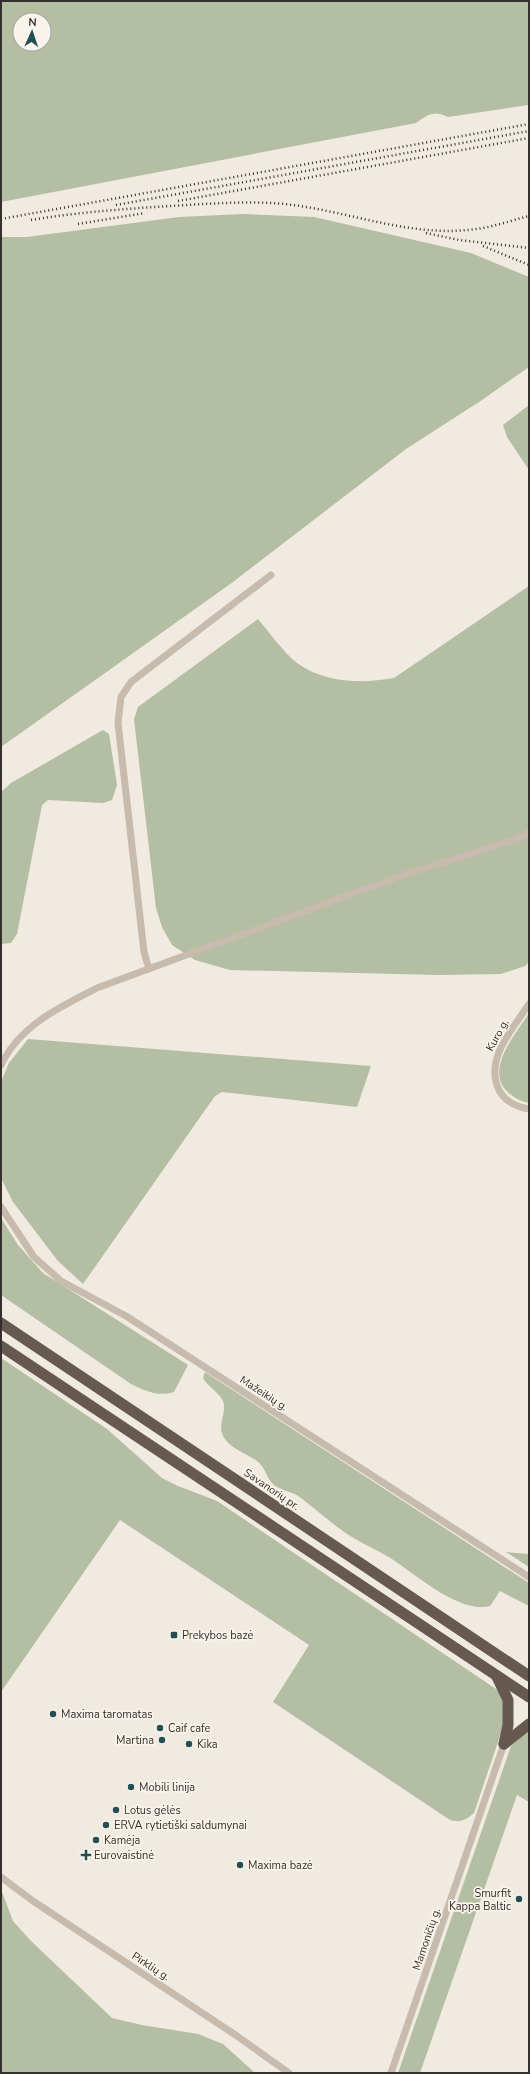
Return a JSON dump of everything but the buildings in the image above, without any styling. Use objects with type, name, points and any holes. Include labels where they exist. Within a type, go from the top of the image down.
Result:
[{"type":"highway","name":"Savanorių pr.","points":[[1,1323],[529,1676]]},
{"type":"highway","points":[[1,1346],[529,1697]]},
{"type":"highway","points":[[497,1676],[508,1700],[508,1725],[504,1744]]},
{"type":"highway","points":[[504,1744],[529,1724]]},
{"type":"street","points":[[149,969],[144,952],[118,723],[121,696],[131,682],[270,575]]},
{"type":"street","points":[[1,1065],[17,1040],[35,1023],[53,1011],[97,988],[406,874],[514,840],[529,833]]},
{"type":"street","name":"Kuro g.","points":[[529,1004],[500,1048],[494,1067],[495,1082],[501,1094],[509,1102],[520,1108],[529,1109]]},
{"type":"street","name":"Mažeikių g.","points":[[2,1209],[34,1257],[61,1281],[126,1316],[529,1577]]},
{"type":"street","name":"Mamoničių g.","points":[[391,2073],[504,1744]]},
{"type":"street","name":"Pirklių g.","points":[[1,1877],[33,1901],[237,2036],[289,2073]]},
{"type":"green space","points":[[1,1],[529,1],[529,105],[448,117],[435,113],[424,117],[416,123],[1,202]]},
{"type":"green space","points":[[243,214],[314,217],[471,253],[529,277],[529,367],[482,400],[406,449],[233,582],[1,747],[1,237],[27,237],[179,217]]},
{"type":"green space","points":[[529,405],[529,470],[507,437],[503,425]]},
{"type":"green space","points":[[529,586],[529,962],[525,966],[501,974],[438,975],[230,970],[195,960],[172,945],[162,927],[156,908],[134,719],[138,707],[258,619],[287,654],[308,670],[319,675],[344,680],[382,680],[394,678]]},
{"type":"green space","points":[[103,730],[109,734],[117,785],[112,800],[103,803],[48,800],[42,805],[17,934],[11,943],[1,944],[1,792],[11,783]]},
{"type":"green space","points":[[529,1013],[529,1103],[519,1100],[510,1094],[502,1085],[499,1075],[500,1064],[504,1053]]},
{"type":"green space","points":[[28,1039],[371,1066],[357,1107],[222,1092],[215,1096],[83,1284],[58,1261],[13,1202],[1,1178],[1,1082],[9,1063]]},
{"type":"green space","points":[[1,1218],[18,1245],[43,1273],[188,1365],[174,1392],[157,1394],[131,1384],[1,1295]]},
{"type":"green space","points":[[1,1358],[107,1429],[162,1478],[178,1486],[217,1501],[499,1691],[503,1697],[504,1724],[474,1813],[463,1820],[450,1820],[273,1702],[309,1645],[120,1520],[1,1692]]},
{"type":"green space","points":[[205,1372],[529,1583],[529,1606],[500,1591],[490,1606],[478,1607],[452,1599],[439,1592],[392,1559],[345,1533],[298,1496],[274,1485],[257,1461],[232,1446],[225,1439],[221,1429],[224,1410],[223,1401],[203,1378]]},
{"type":"green space","points":[[506,1552],[529,1554],[529,1567]]},
{"type":"green space","points":[[529,1729],[529,1802],[517,1795],[420,2073],[398,2073],[511,1746]]},
{"type":"green space","points":[[1,1889],[13,1921],[31,1941],[112,2018],[142,2025],[198,2034],[223,2044],[255,2073],[1,2073]]},
{"type":"railway","points":[[1,219],[529,124]]},
{"type":"railway","points":[[116,205],[529,131]]},
{"type":"railway","points":[[178,201],[529,138]]},
{"type":"railway","points":[[31,220],[123,209],[243,202],[298,206],[425,230],[450,231],[476,229],[529,216]]},
{"type":"railway","points":[[78,224],[145,213]]},
{"type":"railway","points":[[426,233],[459,240],[529,248]]},
{"type":"railway","points":[[483,246],[529,265]]},
{"type":"place","name":"Prekybos bazė","points":[[174,1635]]},
{"type":"place","name":"Maxima taromatas","points":[[53,1714]]},
{"type":"place","name":"Caif cafe","points":[[160,1728]]},
{"type":"place","name":"Martina","points":[[162,1740]]},
{"type":"place","name":"Kika","points":[[189,1744]]},
{"type":"place","name":"Mobili linija","points":[[131,1787]]},
{"type":"place","name":"Lotus gėlės","points":[[116,1810]]},
{"type":"place","name":"ERVA rytietiški saldumynai","points":[[106,1825]]},
{"type":"place","name":"Kamėja","points":[[96,1840]]},
{"type":"place","name":"Eurovaistinė","points":[[86,1855]]},
{"type":"place","name":"Maxima bazė","points":[[240,1865]]},
{"type":"place","name":"Smurfit Kappa Baltic","points":[[519,1899]]}]
